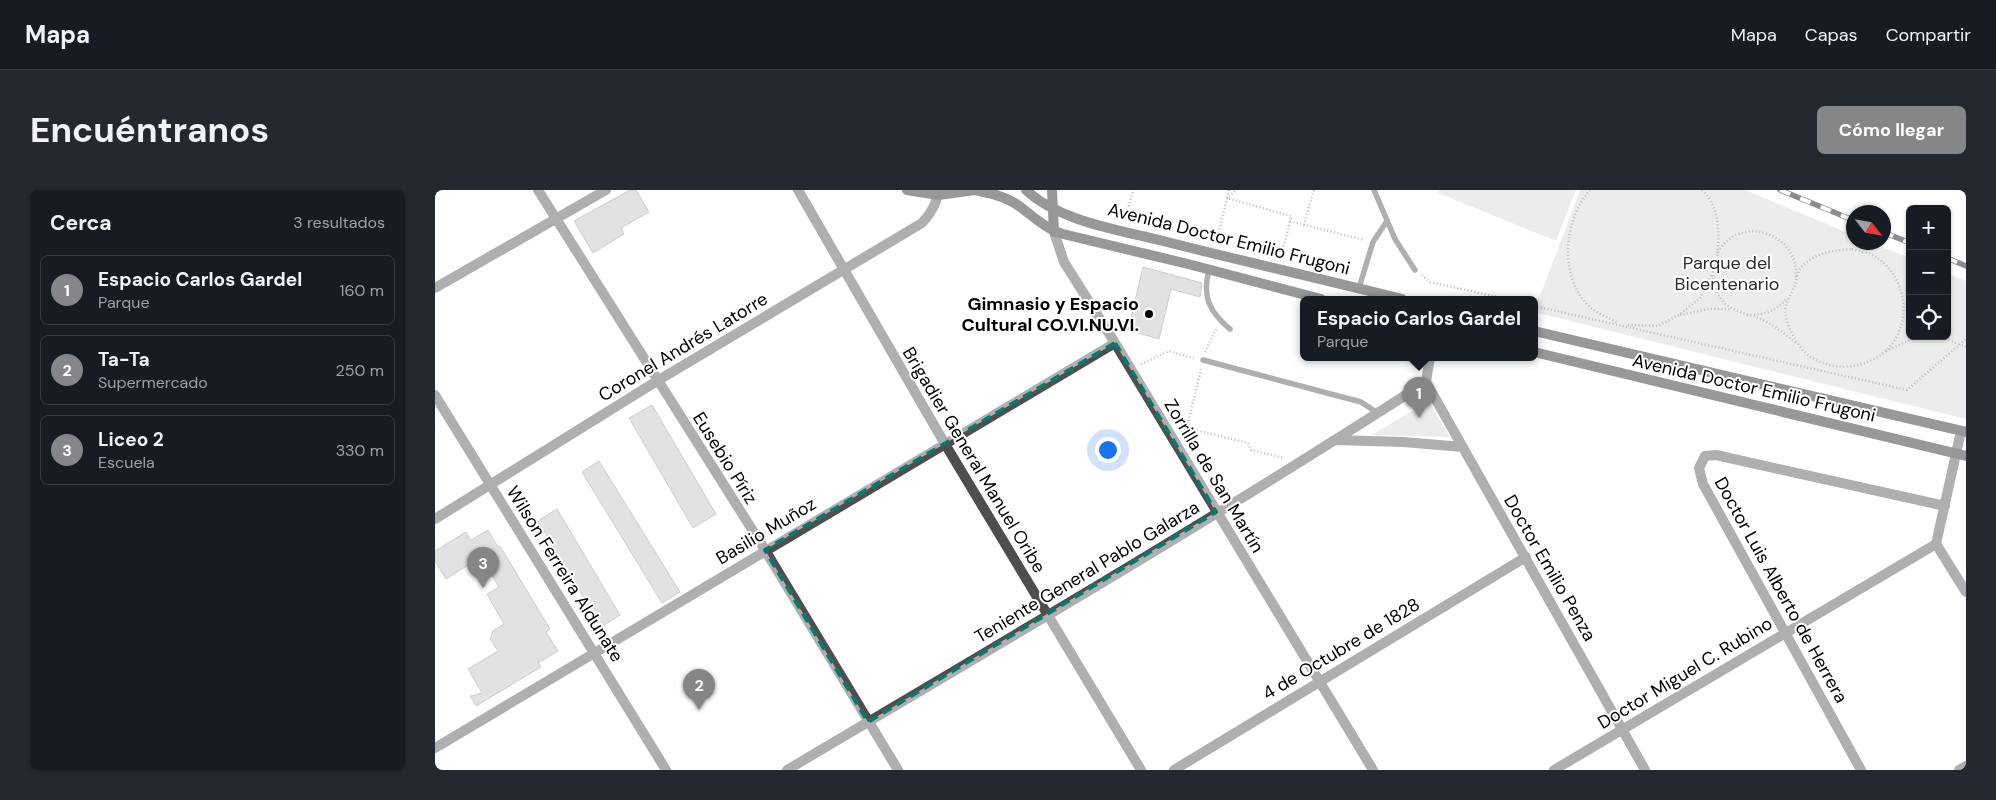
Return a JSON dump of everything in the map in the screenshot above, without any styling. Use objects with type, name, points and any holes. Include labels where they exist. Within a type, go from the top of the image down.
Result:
[{"type":"street","name":"Eusebio Píriz","points":[[538,190],[765,550],[898,770]]},
{"type":"street","points":[[435,288],[606,190]]},
{"type":"street","name":"Brigadier General Manuel Oribe","points":[[798,190],[945,444],[1141,770]]},
{"type":"street","points":[[913,191],[938,193],[975,190]]},
{"type":"street","name":"Avenida Doctor Emilio Frugoni","points":[[975,190],[1000,196],[1014,203],[1054,232],[1309,296]]},
{"type":"street","name":"Avenida Doctor Emilio Frugoni","points":[[1026,190],[1063,215],[1213,254],[1390,296]]},
{"type":"street","name":"Zorrilla de San Martín","points":[[1052,190],[1054,232],[1063,262],[1115,343],[1318,682],[1373,770]]},
{"type":"street","name":"Coronel Andrés Latorre","points":[[435,519],[491,486],[657,381],[922,223],[932,211],[938,193]]},
{"type":"street","points":[[1209,270],[1213,254]]},
{"type":"street","name":"Avenida Doctor Emilio Frugoni","points":[[1538,332],[1963,431]]},
{"type":"street","name":"Basilio Muñoz","points":[[435,748],[1115,343]]},
{"type":"street","name":"Avenida Doctor Emilio Frugoni","points":[[1538,353],[1961,454]]},
{"type":"street","points":[[1427,382],[1430,361]]},
{"type":"street","name":"Teniente General Pablo Galarza","points":[[787,770],[1048,616],[1427,382]]},
{"type":"street","name":"Doctor Emilio Penza","points":[[1427,382],[1645,770]]},
{"type":"street","name":"Wilson Ferreira Aldunate","points":[[435,395],[666,770]]},
{"type":"street","points":[[1963,431],[1961,454],[1945,506],[1937,544],[1966,592]]},
{"type":"street","points":[[1335,440],[1403,442],[1463,447]]},
{"type":"street","name":"Doctor Luis Alberto de Herrera","points":[[1861,770],[1703,484],[1699,468],[1705,456],[1716,455],[1945,506]]},
{"type":"street","name":"Doctor Miguel C. Rubino","points":[[1554,770],[1622,728],[1937,544]]},
{"type":"street","name":"4 de Octubre de 1828","points":[[1174,770],[1526,557]]},
{"type":"street","points":[[1959,770],[1966,766]]},
{"type":"lane","points":[[1373,190],[1395,239],[1415,270]]},
{"type":"lane","points":[[1359,288],[1373,242],[1387,221]]},
{"type":"lane","points":[[1209,270],[1205,285],[1209,304],[1219,320],[1230,330]]},
{"type":"lane","points":[[1203,360],[1361,402],[1378,413]]},
{"type":"path","points":[[1123,230],[1133,190]]},
{"type":"path","points":[[1213,254],[1229,190]]},
{"type":"path","points":[[1227,198],[1236,190]]},
{"type":"path","points":[[1304,225],[1313,190]]},
{"type":"path","points":[[1590,190],[1581,200],[1575,216],[1570,231],[1566,257],[1572,278],[1591,308],[1622,326],[1658,326],[1679,315],[1700,298],[1712,273],[1721,247],[1730,238],[1743,232],[1769,233],[1789,249],[1795,262],[1796,275],[1793,288],[1786,300],[1775,310],[1761,314],[1747,314]]},
{"type":"path","points":[[1702,190],[1708,196],[1713,206],[1720,235],[1716,260]]},
{"type":"path","points":[[1227,198],[1291,216],[1278,269]]},
{"type":"path","points":[[1290,221],[1373,242]]},
{"type":"path","points":[[1797,344],[1788,326],[1786,306],[1800,269],[1815,257],[1833,250],[1852,249],[1870,254],[1886,265],[1897,280],[1903,299],[1903,318],[1897,336],[1885,351]]},
{"type":"path","points":[[1415,270],[1430,282],[1492,296]]},
{"type":"path","points":[[1712,273],[1715,288],[1722,300],[1733,310]]},
{"type":"path","points":[[1538,307],[1907,390],[1966,338]]},
{"type":"path","points":[[1679,315],[1709,308],[1733,310],[1747,314],[1777,328],[1811,357],[1829,366],[1849,367],[1869,362],[1885,351],[1908,340]]},
{"type":"path","points":[[1219,320],[1203,360],[1187,428],[1248,443],[1251,450],[1300,462]]},
{"type":"path","points":[[1949,340],[1966,347]]},
{"type":"path","points":[[1130,368],[1169,351],[1203,360]]},
{"type":"highlighted area","points":[[1115,343],[1216,512],[868,722],[765,550]]},
{"type":"green space","points":[[1439,190],[1576,190],[1556,241],[1438,193]]},
{"type":"green space","name":"Parque del Bicentenario","points":[[1580,190],[1745,190],[1846,232],[1846,250],[1890,250],[1906,256],[1906,340],[1951,340],[1951,275],[1966,281],[1966,419],[1538,313],[1538,301]]},
{"type":"green space","points":[[1428,401],[1450,437],[1372,435]]},
{"type":"building","points":[[630,190],[636,190],[649,212],[621,228],[624,234],[593,253],[574,221]]},
{"type":"building","name":"Gimnasio y Espacio Cultural CO.VI.NU.VI.","points":[[1143,267],[1202,283],[1200,297],[1171,289],[1159,339],[1128,330]]},
{"type":"building","points":[[652,405],[716,514],[693,528],[629,418]]},
{"type":"building","points":[[599,461],[680,592],[662,603],[582,472]]},
{"type":"building","points":[[557,509],[620,615],[601,627],[538,521]]},
{"type":"building","points":[[488,530],[498,547],[500,546],[550,629],[546,632],[558,651],[538,663],[541,667],[476,706],[470,696],[482,693],[468,669],[498,651],[490,639],[493,631],[504,624],[487,594],[499,587],[481,557],[446,579],[435,561],[435,551],[466,532],[471,540]]},
{"type":"railway","points":[[1780,190],[1846,217]]},
{"type":"railway","points":[[1891,235],[1906,241]]},
{"type":"railway","points":[[1951,260],[1966,266]]},
{"type":"place","name":"Gimnasio y Espacio Cultural CO.VI.NU.VI.","points":[[1149,314]]},
{"type":"place","name":"Espacio Carlos Gardel","points":[[1419,418]]},
{"type":"place","name":"Liceo 2","points":[[483,588]]},
{"type":"place","name":"Ta-Ta","points":[[699,710]]}]
